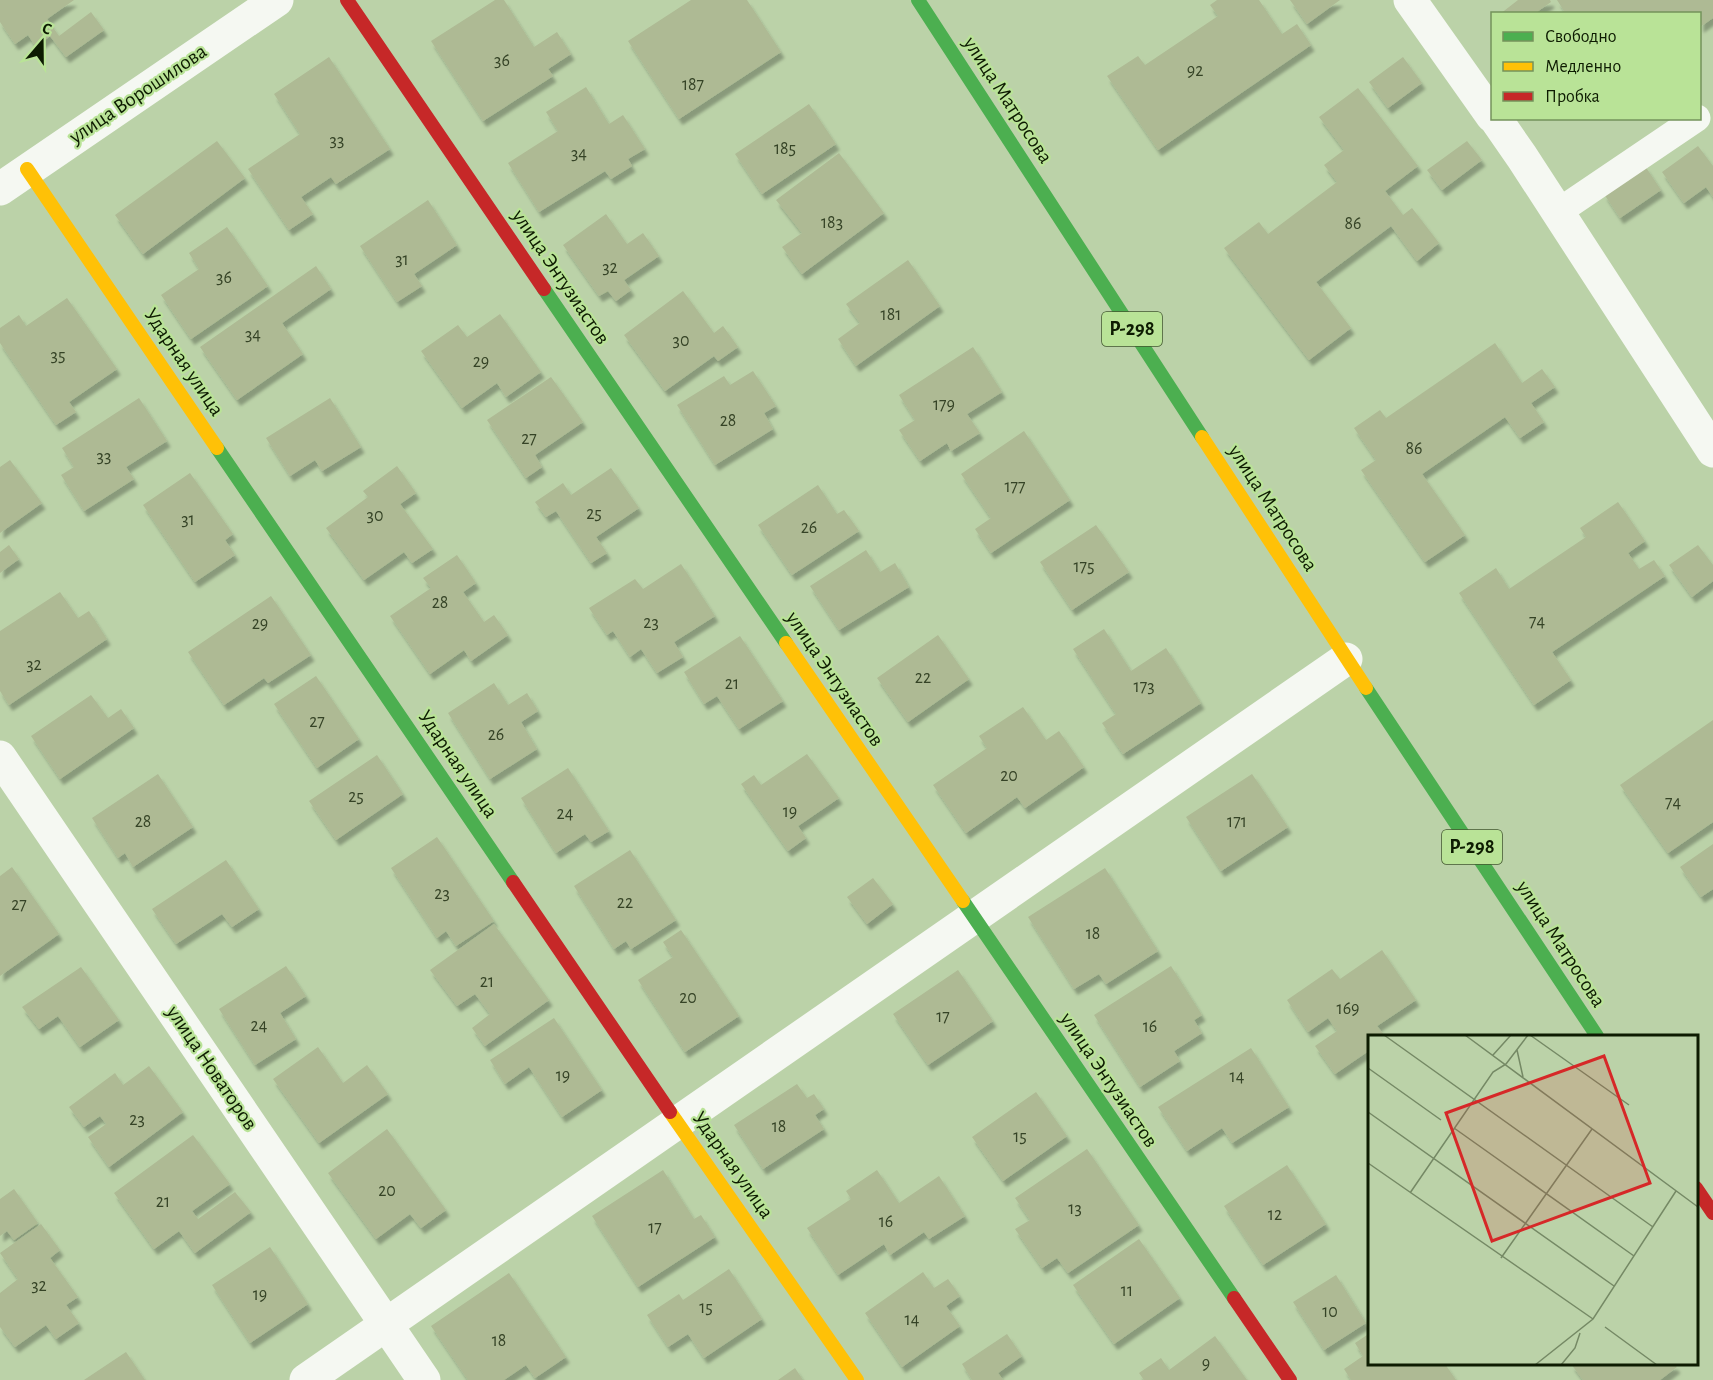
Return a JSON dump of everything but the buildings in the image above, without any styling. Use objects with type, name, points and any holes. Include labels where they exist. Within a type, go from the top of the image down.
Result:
[{"type":"main road","name":"улица Энтузиастов","points":[[347,0],[1290,1380]]},
{"type":"main road","name":"улица Матросова","points":[[918,0],[1346,659],[1596,1035]]},
{"type":"main road","name":"Ударная улица","points":[[27,169],[677,1122],[857,1380]]},
{"type":"main road","points":[[1698,1191],[1713,1213]]},
{"type":"street","name":"улица Ворошилова","points":[[0,189],[277,0]]},
{"type":"street","points":[[1410,0],[1491,113]]},
{"type":"street","points":[[1496,120],[1713,452]]},
{"type":"street","points":[[306,1380],[1346,659]]},
{"type":"street","name":"улица Новаторов","points":[[0,757],[424,1380]]},
{"type":"lane","points":[[1558,212],[1695,120]]},
{"type":"traffic: fast","points":[[918,0],[1202,437]]},
{"type":"traffic: fast","points":[[544,289],[786,643]]},
{"type":"traffic: fast","points":[[217,448],[513,882]]},
{"type":"traffic: fast","points":[[1366,688],[1596,1035]]},
{"type":"traffic: fast","points":[[963,901],[1234,1298]]},
{"type":"traffic: slow","points":[[27,169],[217,448]]},
{"type":"traffic: slow","points":[[1202,437],[1366,688]]},
{"type":"traffic: slow","points":[[786,643],[963,901]]},
{"type":"traffic: slow","points":[[670,1112],[857,1380]]},
{"type":"traffic: jam","points":[[347,0],[544,289]]},
{"type":"traffic: jam","points":[[513,882],[670,1112]]},
{"type":"traffic: jam","points":[[1698,1191],[1713,1213]]},
{"type":"traffic: jam","points":[[1234,1298],[1290,1380]]}]
